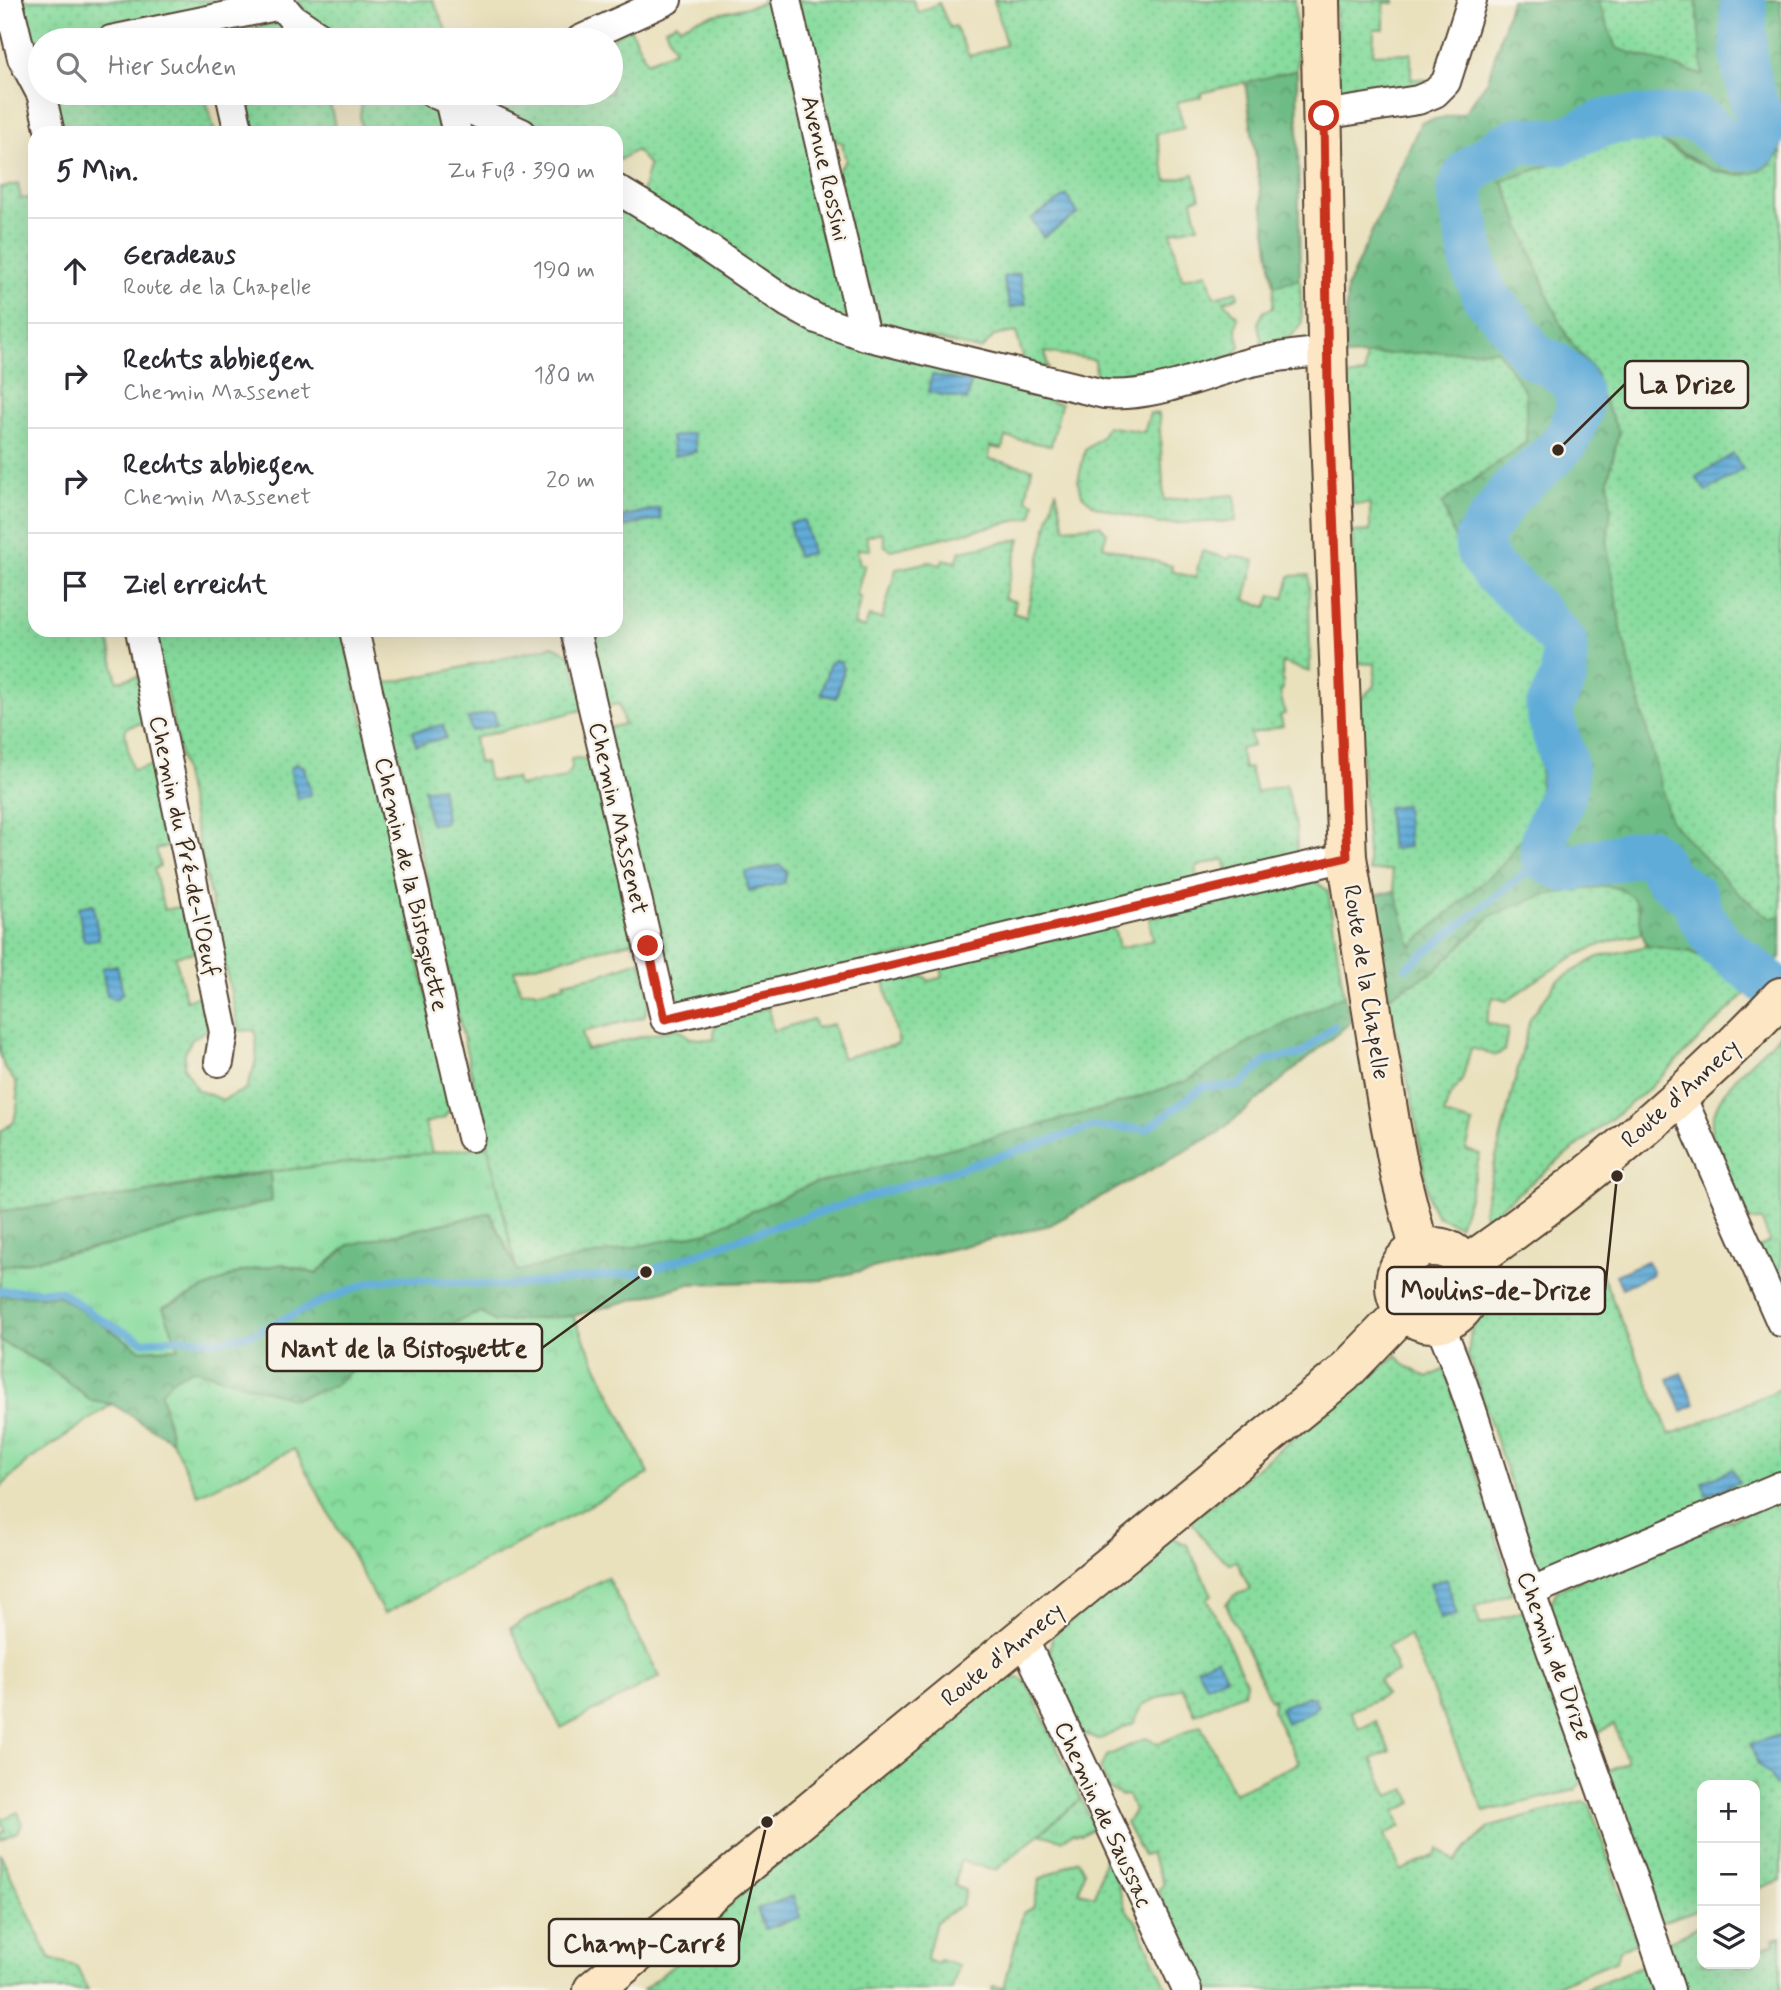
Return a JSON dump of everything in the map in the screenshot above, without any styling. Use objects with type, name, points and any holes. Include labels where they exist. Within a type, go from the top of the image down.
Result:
[{"type":"main road","name":"Route de la Chapelle","points":[[1320,0],[1327,351],[1347,857],[1390,1122],[1419,1248]]},
{"type":"main road","name":"Route d'Annecy","points":[[1466,1265],[1534,1217],[1681,1096],[1770,1009]]},
{"type":"main road","points":[[1419,1248],[1445,1248],[1457,1254],[1466,1265],[1471,1275],[1471,1287],[1468,1299],[1458,1313],[1421,1317],[1398,1301],[1394,1287],[1395,1275],[1400,1264],[1419,1248]]},
{"type":"main road","name":"Route d'Annecy","points":[[593,1990],[1343,1374],[1421,1317]]},
{"type":"street","points":[[8,0],[28,49]]},
{"type":"street","points":[[606,28],[667,0]]},
{"type":"street","name":"Avenue Rossini","points":[[786,0],[865,336]]},
{"type":"street","points":[[1324,116],[1418,100],[1435,93],[1446,82],[1472,0]]},
{"type":"street","points":[[220,28],[279,2],[292,18],[307,28]]},
{"type":"street","points":[[43,105],[48,126]]},
{"type":"street","points":[[233,105],[237,126]]},
{"type":"street","points":[[451,105],[456,126]]},
{"type":"street","points":[[468,105],[509,126]]},
{"type":"street","points":[[623,193],[788,303],[817,319],[865,336],[1104,394],[1124,396],[1146,393],[1254,362],[1327,351]]},
{"type":"street","name":"Chemin du Pré-de-l'Oeuf","points":[[141,637],[224,1032],[219,1062]]},
{"type":"street","name":"Chemin de la Bistoquette","points":[[356,637],[471,1137]]},
{"type":"street","name":"Chemin Massenet","points":[[577,637],[665,1019],[1347,857]]},
{"type":"street","points":[[1681,1096],[1781,1322]]},
{"type":"street","name":"Chemin de Drize","points":[[1421,1317],[1461,1377],[1530,1592],[1602,1787],[1670,1990]]},
{"type":"street","points":[[1530,1592],[1781,1486]]},
{"type":"street","name":"Chemin de Saussac","points":[[1023,1638],[1187,1990]]},
{"type":"green space","points":[[20,0],[244,0],[242,3],[106,28],[28,28],[28,34]]},
{"type":"green space","points":[[296,0],[433,0],[446,28],[329,28],[312,18]]},
{"type":"green space","points":[[762,0],[778,0],[852,315],[844,322],[788,294],[642,193],[649,165],[636,150],[623,158],[623,126],[533,126],[489,106],[623,105],[623,31],[629,26],[647,62],[675,50],[665,28],[677,23],[680,27],[697,19],[763,3]]},
{"type":"green space","points":[[797,0],[913,0],[918,13],[939,3],[950,28],[955,26],[969,56],[1006,45],[994,0],[1295,0],[1297,70],[1201,93],[1201,97],[1177,102],[1184,128],[1156,134],[1167,181],[1194,174],[1200,198],[1192,200],[1198,226],[1171,232],[1182,279],[1207,273],[1214,297],[1237,291],[1238,297],[1224,301],[1238,317],[1236,328],[1240,346],[1234,356],[1145,380],[1110,380],[1096,376],[1095,360],[1045,352],[1048,368],[1020,361],[1023,357],[1016,332],[994,336],[981,350],[887,328],[868,313],[836,172],[846,161],[842,143],[828,138]]},
{"type":"green space","points":[[1336,0],[1394,0],[1394,3],[1384,3],[1384,29],[1374,29],[1373,54],[1411,53],[1411,79],[1427,80],[1421,88],[1347,102],[1338,95]]},
{"type":"green space","points":[[1511,0],[1598,0],[1616,48],[1702,75],[1696,0],[1781,0],[1781,151],[1768,166],[1754,173],[1714,171],[1655,138],[1599,146],[1503,181],[1553,308],[1570,341],[1596,373],[1601,395],[1619,432],[1608,480],[1611,509],[1607,546],[1614,578],[1781,852],[1781,956],[1756,983],[1691,952],[1647,946],[1642,934],[1638,906],[1492,915],[1434,972],[1388,997],[1374,896],[1395,891],[1412,946],[1541,770],[1533,714],[1553,659],[1554,646],[1474,572],[1457,545],[1442,503],[1526,442],[1497,350],[1345,356],[1347,287],[1421,122],[1464,113],[1488,80]]},
{"type":"green space","points":[[1598,0],[1696,0],[1703,75],[1616,48]]},
{"type":"green space","points":[[278,23],[287,28],[252,28]]},
{"type":"green space","points":[[1297,70],[1300,279],[1274,286],[1245,82]]},
{"type":"green space","points":[[54,105],[207,105],[213,126],[58,126]]},
{"type":"green space","points":[[245,105],[330,105],[335,126],[250,126]]},
{"type":"green space","points":[[362,105],[434,105],[444,126],[361,126]]},
{"type":"green space","points":[[1655,138],[1709,168],[1738,175],[1766,167],[1781,151],[1781,916],[1770,918],[1736,891],[1670,821],[1621,629],[1607,546],[1611,509],[1608,480],[1619,432],[1601,395],[1596,373],[1570,341],[1553,308],[1503,181],[1599,146],[1621,140]]},
{"type":"green space","points":[[18,184],[21,199],[28,198],[28,637],[108,637],[117,681],[138,676],[147,722],[127,727],[125,733],[132,770],[155,765],[174,845],[156,849],[160,867],[154,869],[164,910],[185,906],[196,952],[175,956],[186,1000],[201,996],[208,1029],[192,1039],[185,1052],[184,1067],[197,1090],[223,1100],[246,1089],[256,1060],[257,1047],[255,1030],[239,1031],[155,637],[344,637],[452,1105],[444,1118],[425,1123],[432,1153],[240,1175],[124,1196],[0,1211],[0,1132],[14,1122],[18,1102],[16,1083],[4,1067],[0,1054],[0,186]]},
{"type":"green space","points":[[623,204],[780,305],[788,328],[802,328],[860,346],[1053,390],[1051,402],[1061,404],[1051,446],[1005,437],[1002,449],[990,447],[989,459],[1032,468],[1026,499],[1035,503],[1032,517],[891,550],[885,546],[882,532],[866,536],[870,550],[857,549],[860,565],[865,564],[856,596],[861,597],[854,625],[865,628],[869,616],[882,619],[896,569],[930,562],[941,565],[943,559],[956,562],[960,551],[1020,539],[1004,598],[1016,602],[1013,613],[1026,617],[1056,490],[1065,528],[1100,525],[1107,533],[1103,546],[1172,566],[1171,571],[1195,578],[1202,551],[1230,559],[1231,555],[1255,561],[1245,600],[1267,607],[1271,595],[1284,598],[1290,576],[1309,575],[1310,672],[1282,662],[1283,689],[1280,692],[1285,714],[1280,715],[1283,726],[1250,734],[1253,746],[1240,749],[1244,769],[1250,768],[1256,792],[1286,785],[1296,827],[1297,856],[1230,880],[1224,859],[1196,867],[1200,887],[683,1005],[671,997],[605,729],[624,724],[619,704],[601,707],[584,637],[623,637]]},
{"type":"green space","points":[[1300,279],[1302,322],[1291,337],[1262,345],[1258,323],[1264,311],[1273,308],[1274,286]]},
{"type":"green space","points":[[1497,350],[1526,392],[1526,442],[1442,503],[1457,545],[1474,572],[1554,646],[1553,659],[1533,714],[1541,770],[1538,816],[1502,865],[1411,946],[1391,870],[1369,871],[1358,702],[1375,685],[1375,664],[1357,663],[1352,532],[1370,531],[1370,504],[1350,504],[1347,377],[1365,374],[1365,355]]},
{"type":"green space","points":[[1150,413],[1159,414],[1164,500],[1235,495],[1236,521],[1159,524],[1095,506],[1082,495],[1078,481],[1085,450],[1102,436],[1107,426],[1144,432]]},
{"type":"green space","points":[[553,646],[571,655],[585,709],[474,738],[478,763],[485,762],[488,778],[492,781],[516,778],[518,786],[565,778],[572,769],[571,759],[595,761],[636,941],[514,970],[521,992],[535,992],[565,985],[564,982],[603,974],[641,960],[650,1000],[644,1017],[582,1032],[586,1050],[678,1028],[690,1038],[714,1040],[715,1021],[768,1007],[773,1031],[813,1019],[816,1028],[833,1024],[842,1058],[899,1044],[883,977],[905,980],[924,976],[929,981],[943,977],[941,965],[1106,925],[1115,931],[1119,948],[1153,940],[1149,918],[1315,881],[1328,891],[1344,995],[1258,1037],[1186,1081],[1108,1107],[806,1186],[707,1232],[517,1271],[382,684]]},
{"type":"green space","points":[[1607,886],[1625,892],[1635,901],[1642,934],[1621,938],[1586,951],[1506,1001],[1493,997],[1486,1022],[1508,1029],[1504,1051],[1496,1055],[1471,1048],[1462,1080],[1448,1100],[1444,1115],[1473,1123],[1466,1150],[1480,1154],[1468,1201],[1459,1226],[1437,1216],[1429,1200],[1414,1109],[1388,997],[1434,972],[1492,915],[1544,895]]},
{"type":"green space","points":[[1647,946],[1691,952],[1756,983],[1651,1087],[1487,1218],[1483,1211],[1530,1019],[1557,981],[1598,957]]},
{"type":"green space","points":[[1344,995],[1351,1022],[1218,1133],[1050,1225],[823,1280],[690,1284],[573,1316],[495,1322],[480,1312],[427,1335],[412,1329],[389,1336],[334,1386],[294,1399],[193,1369],[161,1393],[172,1441],[112,1404],[92,1401],[47,1366],[0,1341],[0,1295],[59,1296],[141,1350],[179,1348],[163,1308],[240,1272],[283,1264],[316,1274],[349,1245],[490,1213],[517,1270],[707,1232],[806,1186],[1108,1107],[1186,1081],[1258,1037]]},
{"type":"green space","points":[[1781,1033],[1781,1305],[1757,1249],[1770,1241],[1762,1221],[1753,1221],[1745,1216],[1711,1132],[1713,1117],[1726,1090]]},
{"type":"green space","points":[[488,1146],[517,1271],[490,1213],[349,1245],[316,1274],[283,1264],[179,1348],[141,1350],[59,1296],[0,1295],[0,1267],[110,1245],[271,1201],[270,1172]]},
{"type":"green space","points":[[270,1172],[272,1201],[110,1245],[0,1267],[0,1211],[124,1196]]},
{"type":"green space","points":[[1601,1272],[1670,1435],[1781,1389],[1781,1477],[1551,1573],[1538,1566],[1468,1356],[1471,1330],[1484,1310],[1514,1308]]},
{"type":"green space","points":[[480,1312],[495,1322],[573,1316],[649,1474],[384,1614],[294,1449],[198,1495],[172,1441],[161,1393],[173,1379],[193,1369],[294,1399],[334,1386],[394,1333],[408,1330],[428,1335]]},
{"type":"green space","points":[[1,1341],[47,1366],[92,1401],[112,1404],[27,1462],[0,1488]]},
{"type":"green space","points":[[1397,1355],[1403,1364],[1428,1378],[1445,1369],[1513,1593],[1475,1607],[1480,1625],[1527,1610],[1583,1780],[1575,1790],[1484,1812],[1409,1635],[1387,1646],[1398,1672],[1379,1680],[1385,1695],[1351,1711],[1359,1729],[1376,1721],[1390,1751],[1372,1759],[1389,1796],[1406,1789],[1413,1803],[1395,1811],[1401,1826],[1384,1835],[1401,1871],[1436,1855],[1439,1849],[1455,1862],[1468,1846],[1491,1827],[1583,1801],[1590,1805],[1637,1943],[1620,1949],[1617,1960],[1544,1990],[1205,1990],[1158,1891],[1164,1883],[1150,1854],[1143,1856],[1126,1823],[1134,1811],[1128,1795],[1122,1796],[1109,1789],[1100,1768],[1107,1756],[1146,1738],[1158,1744],[1201,1725],[1234,1793],[1299,1763],[1272,1710],[1274,1698],[1270,1700],[1226,1604],[1234,1595],[1250,1590],[1237,1561],[1229,1563],[1210,1548],[1191,1521]]},
{"type":"green space","points":[[1781,1499],[1781,1880],[1760,1888],[1760,1780],[1697,1780],[1697,1910],[1659,1923],[1608,1772],[1627,1762],[1614,1724],[1593,1735],[1550,1606],[1557,1590]]},
{"type":"green space","points":[[1171,1537],[1187,1545],[1212,1595],[1207,1598],[1246,1682],[1244,1693],[1195,1714],[1182,1687],[1142,1705],[1134,1723],[1098,1740],[1080,1732],[1049,1656],[1052,1636]]},
{"type":"green space","points":[[607,1577],[660,1677],[561,1728],[510,1628]]},
{"type":"green space","points":[[1020,1678],[1028,1685],[1081,1799],[996,1870],[960,1861],[955,1886],[965,1890],[962,1905],[936,1922],[926,1960],[958,1965],[952,1990],[643,1990],[690,1952],[685,1936],[997,1680]]},
{"type":"green space","points":[[1081,1799],[1094,1828],[1081,1835],[1072,1834],[1062,1840],[1039,1834]]},
{"type":"green space","points":[[18,1812],[22,1824],[18,1832],[0,1840],[0,1833],[5,1831],[0,1820]]},
{"type":"green space","points":[[0,1853],[50,1959],[76,1966],[88,1990],[0,1990]]},
{"type":"green space","points":[[1105,1856],[1125,1908],[1136,1921],[1168,1990],[992,1990],[993,1986],[1004,1988],[1023,1913],[1033,1908],[1040,1879],[1078,1860],[1084,1871],[1079,1892],[1095,1896]]},
{"type":"green space","points":[[1697,1927],[1697,1969],[1760,1969],[1760,1948],[1775,1944],[1774,1939],[1781,1937],[1781,1990],[1682,1990],[1667,1943]]},
{"type":"green space","points":[[1644,1965],[1653,1990],[1582,1990]]},
{"type":"water","points":[[1067,195],[1078,214],[1043,237],[1031,219]]},
{"type":"water","points":[[1019,273],[1026,304],[1010,308],[1003,277]]},
{"type":"water","points":[[932,375],[971,382],[967,400],[928,392]]},
{"type":"water","points":[[693,433],[696,452],[674,456],[671,437]]},
{"type":"water","points":[[1733,454],[1743,469],[1706,492],[1696,477]]},
{"type":"water","points":[[659,508],[661,519],[623,527],[623,517]]},
{"type":"water","points":[[804,520],[812,553],[797,556],[789,523]]},
{"type":"water","points":[[835,660],[841,662],[844,669],[836,698],[821,694],[829,665]]},
{"type":"water","points":[[494,712],[497,725],[471,731],[468,718]]},
{"type":"water","points":[[443,725],[446,738],[416,745],[413,731]]},
{"type":"water","points":[[296,763],[304,767],[311,795],[298,799],[290,770]]},
{"type":"water","points":[[441,787],[446,818],[443,823],[432,824],[429,821],[424,789]]},
{"type":"water","points":[[1405,805],[1409,847],[1391,849],[1387,807]]},
{"type":"water","points":[[780,865],[787,872],[784,883],[749,891],[745,873]]},
{"type":"water","points":[[93,904],[99,939],[84,941],[78,907]]},
{"type":"water","points":[[117,965],[123,993],[115,1000],[107,996],[102,968]]},
{"type":"water","points":[[1647,1261],[1653,1274],[1622,1288],[1616,1275]]},
{"type":"water","points":[[1681,1373],[1695,1405],[1682,1411],[1668,1379]]},
{"type":"water","points":[[1733,1469],[1739,1482],[1707,1496],[1702,1482]]},
{"type":"water","points":[[1446,1579],[1457,1615],[1440,1619],[1430,1584]]},
{"type":"water","points":[[1217,1658],[1226,1677],[1206,1686],[1197,1667]]},
{"type":"water","points":[[1308,1696],[1314,1697],[1318,1706],[1314,1708],[1315,1711],[1286,1723],[1280,1708]]},
{"type":"water","points":[[1780,1735],[1781,1788],[1774,1784],[1770,1775],[1758,1765],[1750,1744]]},
{"type":"water","points":[[793,1896],[800,1917],[765,1929],[757,1909]]},
{"type":"waterway","points":[[1743,0],[1744,61],[1754,103],[1763,121],[1762,133],[1756,144],[1746,147],[1730,144],[1694,117],[1606,122],[1560,142],[1519,140],[1500,149],[1470,171],[1460,191],[1474,266],[1485,296],[1509,322],[1531,353],[1542,361],[1553,364],[1571,380],[1577,389],[1579,400],[1578,414],[1568,437],[1558,450],[1509,494],[1478,539],[1479,550],[1492,570],[1524,598],[1564,643],[1564,677],[1549,708],[1565,779],[1561,799],[1545,837],[1544,858],[1566,869],[1647,851],[1655,857],[1667,877],[1695,898],[1701,916],[1719,944],[1781,993]]},
{"type":"waterway","points":[[1406,968],[1544,858]]},
{"type":"waterway","points":[[0,1291],[60,1291],[98,1318],[144,1342],[180,1338],[218,1341],[252,1334],[368,1283],[397,1278],[504,1286],[646,1272],[766,1229],[1092,1127],[1147,1129],[1203,1087],[1239,1086],[1267,1060],[1301,1054],[1334,1026]]},
{"type":"place","name":"La Drize","points":[[1558,450]]},
{"type":"place","name":"Moulins-de-Drize","points":[[1617,1176]]},
{"type":"place","name":"Nant de la Bistoquette","points":[[646,1272]]},
{"type":"place","name":"Champ-Carré","points":[[767,1822]]},
{"type":"route","points":[[648,946],[665,1019],[1347,857],[1328,387],[1324,116]]}]
